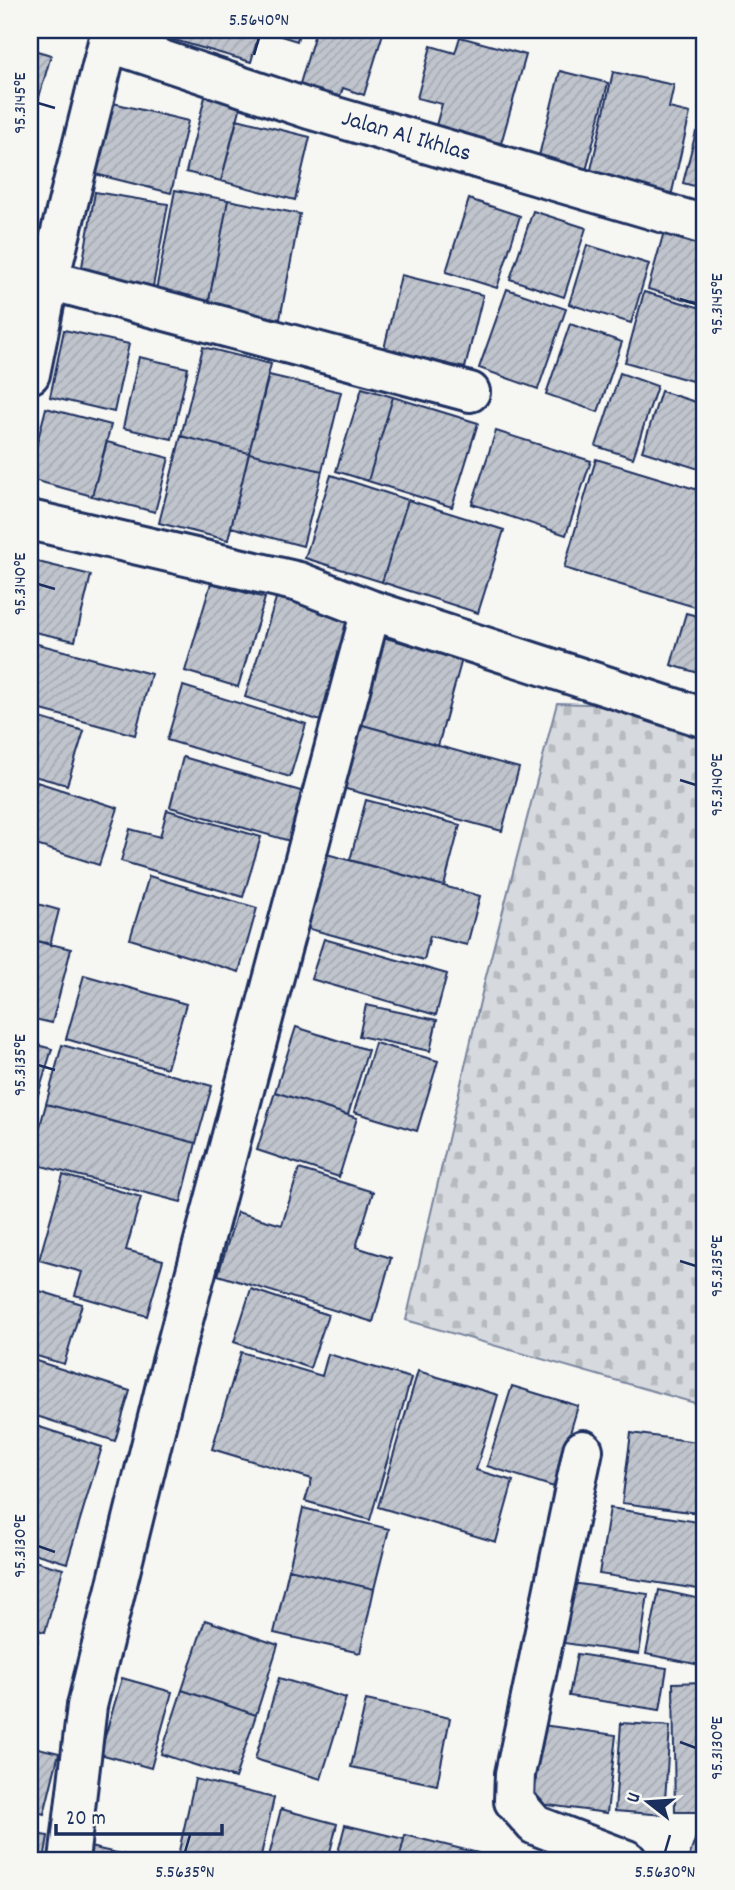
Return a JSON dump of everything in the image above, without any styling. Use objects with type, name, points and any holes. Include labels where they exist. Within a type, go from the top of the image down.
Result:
[{"type":"street","name":"Jalan Al Ikhlas","points":[[110,36],[309,109],[705,225]]},
{"type":"street","points":[[30,374],[49,279],[110,36]]},
{"type":"street","points":[[49,279],[470,392]]},
{"type":"street","points":[[30,520],[299,582],[370,610],[705,718]]},
{"type":"street","points":[[69,1860],[87,1706],[167,1381],[370,610]]},
{"type":"street","points":[[583,1450],[515,1774],[514,1801],[535,1825],[627,1860]]},
{"type":"green space","points":[[557,703],[705,708],[705,1406],[406,1320],[485,980]]},
{"type":"building","points":[[173,30],[260,30],[251,62],[171,39]]},
{"type":"building","points":[[268,30],[300,30],[297,41]]},
{"type":"building","points":[[316,30],[384,30],[364,95],[343,88],[339,99],[299,87]]},
{"type":"building","points":[[460,37],[526,55],[500,147],[435,129],[442,104],[417,98],[431,46],[455,53]]},
{"type":"building","points":[[30,49],[51,55],[30,129]]},
{"type":"building","points":[[560,71],[608,83],[584,179],[536,168]]},
{"type":"building","points":[[613,72],[674,85],[669,108],[690,113],[670,201],[588,183]]},
{"type":"building","points":[[207,89],[243,98],[221,181],[186,172]]},
{"type":"building","points":[[109,102],[188,121],[171,193],[91,173]]},
{"type":"building","points":[[237,119],[310,137],[295,200],[221,181]]},
{"type":"building","points":[[696,132],[705,134],[705,189],[683,183]]},
{"type":"building","points":[[175,190],[228,200],[208,306],[155,296]]},
{"type":"building","points":[[95,192],[168,204],[152,292],[80,278]]},
{"type":"building","points":[[469,199],[520,216],[497,288],[446,272]]},
{"type":"building","points":[[228,200],[300,214],[280,319],[208,306]]},
{"type":"building","points":[[533,211],[586,228],[564,297],[510,279]]},
{"type":"building","points":[[665,228],[705,239],[705,305],[648,289]]},
{"type":"building","points":[[587,245],[649,264],[631,323],[569,304]]},
{"type":"building","points":[[401,275],[483,295],[465,368],[384,349]]},
{"type":"building","points":[[507,289],[566,309],[538,389],[479,368]]},
{"type":"building","points":[[644,292],[705,309],[705,361],[699,383],[625,362]]},
{"type":"building","points":[[570,324],[622,342],[598,412],[546,394]]},
{"type":"building","points":[[64,330],[129,344],[114,412],[50,397]]},
{"type":"building","points":[[203,347],[271,364],[249,453],[181,436]]},
{"type":"building","points":[[139,357],[188,368],[172,439],[123,428]]},
{"type":"building","points":[[620,373],[657,386],[633,458],[596,446]]},
{"type":"building","points":[[269,375],[341,392],[322,471],[249,453]]},
{"type":"building","points":[[362,388],[393,397],[368,481],[336,471]]},
{"type":"building","points":[[661,391],[705,405],[705,471],[642,451]]},
{"type":"building","points":[[393,397],[478,423],[452,507],[368,481]]},
{"type":"building","points":[[46,408],[111,425],[92,496],[30,479]]},
{"type":"building","points":[[496,431],[591,461],[566,535],[472,504]]},
{"type":"building","points":[[181,436],[249,453],[228,540],[159,523]]},
{"type":"building","points":[[107,442],[169,458],[155,512],[92,496]]},
{"type":"building","points":[[249,453],[322,471],[303,546],[231,527]]},
{"type":"building","points":[[596,459],[705,492],[705,610],[564,568]]},
{"type":"building","points":[[331,475],[408,500],[382,582],[305,558]]},
{"type":"building","points":[[408,500],[504,530],[478,613],[382,582]]},
{"type":"building","points":[[30,560],[91,575],[75,641],[30,631]]},
{"type":"building","points":[[211,583],[265,598],[238,687],[185,671]]},
{"type":"building","points":[[279,589],[358,614],[324,722],[245,697]]},
{"type":"building","points":[[686,613],[705,618],[705,675],[671,665]]},
{"type":"building","points":[[375,635],[462,659],[438,746],[352,722]]},
{"type":"building","points":[[30,642],[151,674],[135,735],[30,707]]},
{"type":"building","points":[[183,686],[306,724],[290,777],[167,740]]},
{"type":"building","points":[[30,715],[84,731],[67,785],[30,775]]},
{"type":"building","points":[[352,722],[519,768],[502,831],[335,786]]},
{"type":"building","points":[[183,757],[304,792],[290,841],[170,807]]},
{"type":"building","points":[[37,782],[118,808],[99,865],[30,843],[30,807]]},
{"type":"building","points":[[366,800],[460,825],[444,886],[350,860]]},
{"type":"building","points":[[167,810],[261,837],[243,897],[121,861],[130,829],[160,837]]},
{"type":"building","points":[[323,853],[480,896],[467,945],[430,936],[424,960],[303,927]]},
{"type":"building","points":[[149,876],[257,908],[239,972],[130,939]]},
{"type":"building","points":[[30,902],[59,910],[50,945],[30,939]]},
{"type":"building","points":[[30,939],[71,949],[52,1023],[30,1018]]},
{"type":"building","points":[[324,939],[447,974],[436,1015],[311,979]]},
{"type":"building","points":[[84,975],[186,1004],[167,1068],[66,1039]]},
{"type":"building","points":[[366,1005],[437,1020],[430,1051],[359,1036]]},
{"type":"building","points":[[296,1027],[368,1050],[348,1115],[275,1092]]},
{"type":"building","points":[[30,1043],[52,1049],[37,1098],[30,1095]]},
{"type":"building","points":[[375,1043],[438,1061],[417,1131],[354,1112]]},
{"type":"building","points":[[62,1045],[212,1086],[196,1143],[46,1104]]},
{"type":"building","points":[[275,1092],[357,1118],[339,1177],[257,1150]]},
{"type":"building","points":[[46,1104],[196,1143],[181,1202],[30,1163]]},
{"type":"building","points":[[299,1169],[373,1192],[356,1247],[391,1258],[373,1322],[218,1275],[237,1212],[282,1225]]},
{"type":"building","points":[[63,1175],[141,1197],[126,1250],[163,1260],[147,1316],[75,1295],[82,1272],[39,1260]]},
{"type":"building","points":[[30,1288],[82,1304],[64,1364],[30,1354]]},
{"type":"building","points":[[251,1289],[328,1315],[310,1368],[234,1342]]},
{"type":"building","points":[[241,1352],[322,1376],[328,1354],[411,1378],[370,1520],[305,1501],[312,1479],[212,1449]]},
{"type":"building","points":[[30,1359],[130,1391],[115,1441],[30,1414]]},
{"type":"building","points":[[418,1371],[498,1395],[476,1470],[513,1481],[496,1542],[378,1507]]},
{"type":"building","points":[[512,1386],[578,1406],[554,1487],[487,1466]]},
{"type":"building","points":[[30,1424],[102,1447],[67,1563],[30,1552]]},
{"type":"building","points":[[631,1433],[705,1443],[705,1514],[622,1503]]},
{"type":"building","points":[[303,1508],[389,1529],[374,1589],[289,1569]]},
{"type":"building","points":[[610,1508],[705,1523],[705,1590],[599,1574]]},
{"type":"building","points":[[30,1560],[63,1569],[45,1632],[30,1628]]},
{"type":"building","points":[[289,1569],[374,1589],[360,1653],[274,1633]]},
{"type":"building","points":[[572,1583],[648,1594],[639,1654],[564,1643]]},
{"type":"building","points":[[659,1590],[705,1600],[705,1666],[646,1654]]},
{"type":"building","points":[[205,1620],[278,1645],[256,1715],[182,1690]]},
{"type":"building","points":[[30,1637],[38,1640],[30,1669]]},
{"type":"building","points":[[577,1654],[667,1668],[660,1710],[569,1696]]},
{"type":"building","points":[[122,1678],[172,1692],[151,1768],[100,1754]]},
{"type":"building","points":[[279,1678],[346,1698],[321,1779],[255,1759]]},
{"type":"building","points":[[705,1682],[705,1812],[675,1812],[673,1683]]},
{"type":"building","points":[[182,1690],[256,1715],[235,1778],[161,1754]]},
{"type":"building","points":[[366,1700],[450,1718],[437,1785],[351,1767]]},
{"type":"building","points":[[621,1723],[670,1726],[664,1815],[615,1811]]},
{"type":"building","points":[[542,1725],[616,1735],[607,1813],[533,1803]]},
{"type":"building","points":[[30,1746],[59,1753],[44,1814],[30,1810]]},
{"type":"building","points":[[195,1779],[274,1798],[260,1860],[177,1860]]},
{"type":"building","points":[[281,1809],[337,1824],[328,1860],[268,1860]]},
{"type":"building","points":[[703,1817],[705,1860],[688,1860]]},
{"type":"building","points":[[345,1825],[404,1839],[399,1860],[336,1860]]},
{"type":"building","points":[[30,1833],[48,1836],[44,1860],[30,1860]]},
{"type":"building","points":[[405,1835],[478,1853],[477,1860],[399,1860]]},
{"type":"building","points":[[90,1847],[147,1860],[87,1860]]}]
